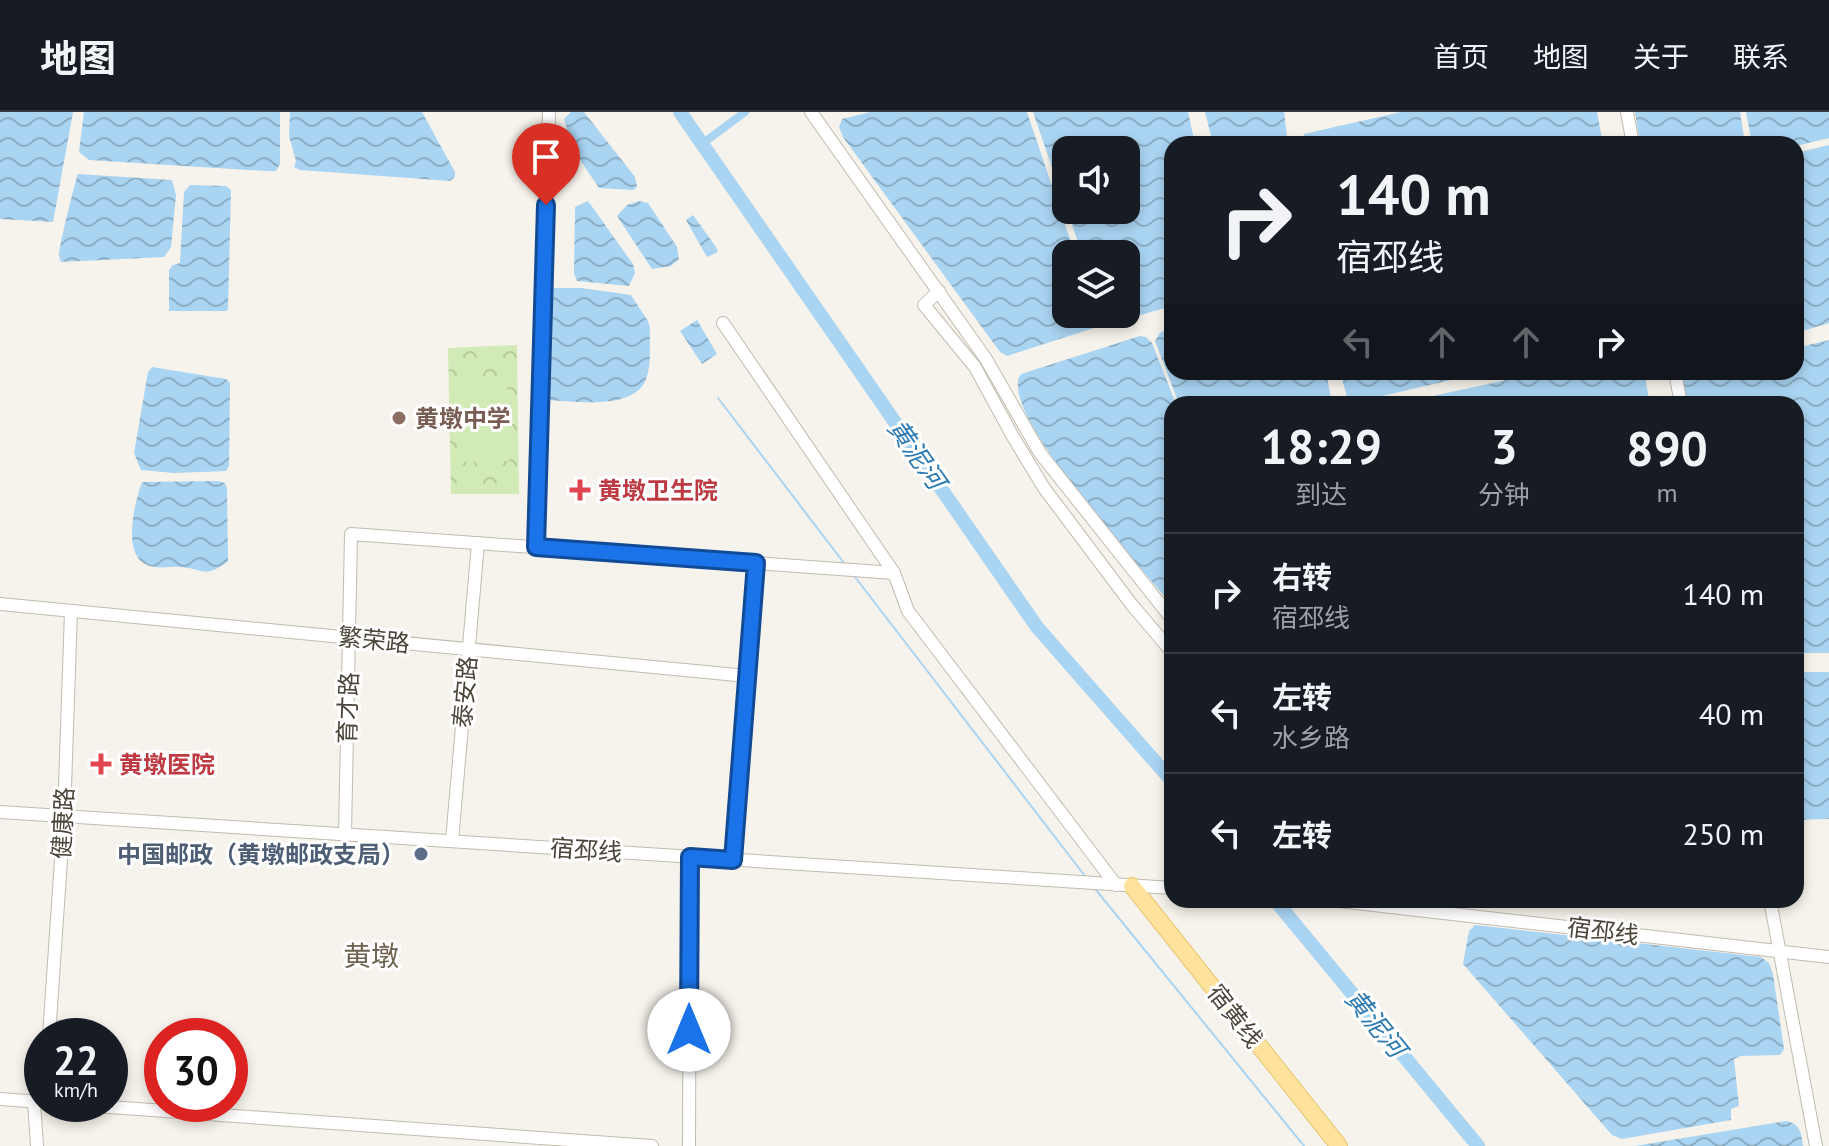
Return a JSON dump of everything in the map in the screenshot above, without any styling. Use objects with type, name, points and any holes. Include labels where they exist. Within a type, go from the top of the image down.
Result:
[{"type":"main road","name":"宿黄线","points":[[1124,885],[1339,1146]]},
{"type":"street","points":[[536,547],[549,112]]},
{"type":"street","points":[[1627,112],[1632,136]]},
{"type":"street","points":[[814,113],[986,359],[1040,453],[1164,609]]},
{"type":"street","points":[[939,291],[924,305],[975,367],[1044,488],[1164,643]]},
{"type":"street","points":[[723,323],[894,573],[908,611],[1124,885]]},
{"type":"street","points":[[975,367],[986,359]]},
{"type":"street","name":"育才路","points":[[345,834],[351,534],[478,543]]},
{"type":"street","points":[[478,543],[894,573]]},
{"type":"street","name":"泰安路","points":[[452,841],[478,543]]},
{"type":"street","points":[[733,860],[756,563]]},
{"type":"street","name":"繁荣路","points":[[0,604],[747,676]]},
{"type":"street","name":"健康路","points":[[50,1018],[64,816],[71,611]]},
{"type":"street","name":"宿邳线","points":[[0,812],[1164,888]]},
{"type":"street","points":[[689,1146],[690,857]]},
{"type":"street","name":"宿邳线","points":[[1441,908],[1829,957]]},
{"type":"street","points":[[1772,908],[1816,1146]]},
{"type":"street","points":[[0,1099],[24,1101]]},
{"type":"street","points":[[128,1108],[652,1146]]},
{"type":"street","points":[[37,1146],[38,1122]]},
{"type":"street","points":[[442,1131],[442,1146]]},
{"type":"green space","points":[[517,345],[519,494],[451,494],[448,348]]},
{"type":"green space","points":[[507,380],[509,461],[464,462],[463,382]]},
{"type":"water","points":[[0,112],[73,112],[53,222],[0,219]]},
{"type":"water","points":[[84,112],[280,112],[280,164],[276,171],[265,171],[89,160],[79,152]]},
{"type":"water","points":[[290,112],[422,112],[455,177],[450,181],[300,170],[294,167],[296,161],[289,136]]},
{"type":"water","points":[[571,112],[584,112],[635,177],[637,187],[633,190],[599,188],[562,133],[567,129],[564,119]]},
{"type":"water","points":[[870,112],[1027,112],[1052,186],[1052,224],[1065,224],[1070,240],[1052,240],[1052,328],[1094,328],[1007,356],[1000,352],[843,137],[839,127],[842,119]]},
{"type":"water","points":[[1033,112],[1188,112],[1193,136],[1164,136],[1164,308],[1140,315],[1140,240],[1077,240],[1072,224],[1140,224],[1140,136],[1052,136],[1052,167]]},
{"type":"water","points":[[1205,112],[1284,112],[1287,136],[1211,136]]},
{"type":"water","points":[[1401,112],[1597,112],[1602,136],[1304,136]]},
{"type":"water","points":[[1635,112],[1740,112],[1744,136],[1639,136]]},
{"type":"water","points":[[1746,112],[1829,112],[1829,138],[1804,144],[1804,136],[1750,136]]},
{"type":"water","points":[[1829,145],[1829,323],[1804,331],[1804,151]]},
{"type":"water","points":[[78,174],[172,180],[176,195],[171,247],[164,257],[61,262],[61,242]]},
{"type":"water","points":[[190,185],[226,186],[231,190],[226,311],[169,311],[169,270],[180,263],[184,192]]},
{"type":"water","points":[[588,201],[633,264],[635,273],[629,286],[577,281],[574,274],[575,207]]},
{"type":"water","points":[[639,201],[648,203],[677,247],[679,259],[671,266],[652,269],[617,216],[627,205]]},
{"type":"water","points":[[693,215],[718,252],[707,257],[686,220]]},
{"type":"water","points":[[581,288],[631,295],[650,328],[649,367],[639,389],[629,396],[602,402],[547,400],[544,384],[549,368],[546,291]]},
{"type":"water","points":[[697,320],[717,354],[702,364],[680,331]]},
{"type":"water","points":[[1164,331],[1164,365],[1155,341]]},
{"type":"water","points":[[1140,336],[1152,343],[1173,396],[1164,396],[1164,596],[1105,527],[1050,454],[1029,420],[1019,393],[1021,374]]},
{"type":"water","points":[[1829,340],[1829,653],[1804,653],[1804,396],[1684,396],[1682,385],[1684,380],[1804,380],[1804,346]]},
{"type":"water","points":[[152,367],[226,379],[230,383],[229,466],[226,471],[174,473],[141,470],[134,453],[148,372]]},
{"type":"water","points":[[1170,380],[1328,380],[1330,396],[1176,396]]},
{"type":"water","points":[[1342,380],[1451,380],[1382,396],[1347,396]]},
{"type":"water","points":[[1506,380],[1646,380],[1648,396],[1433,396]]},
{"type":"water","points":[[142,482],[225,483],[227,488],[228,561],[215,570],[205,572],[182,567],[154,567],[138,558],[132,526]]},
{"type":"water","points":[[1804,672],[1829,672],[1829,819],[1804,820]]},
{"type":"water","points":[[1475,925],[1761,957],[1769,963],[1773,974],[1784,1049],[1780,1055],[1734,1059],[1739,1106],[1731,1109],[1731,1120],[1622,1139],[1612,1135],[1463,964],[1469,931]]},
{"type":"water","points":[[1786,1121],[1797,1127],[1803,1146],[1635,1146]]},
{"type":"waterway","name":"黄泥河","points":[[680,112],[1037,627],[1164,772]]},
{"type":"waterway","points":[[702,144],[745,112]]},
{"type":"waterway","points":[[718,398],[844,563]]},
{"type":"waterway","points":[[855,577],[1085,876]]},
{"type":"waterway","points":[[1096,890],[1304,1146]]},
{"type":"waterway","name":"黄泥河","points":[[1282,908],[1478,1146]]},
{"type":"place","name":"黄墩中学","points":[[399,418]]},
{"type":"place","name":"黄墩卫生院","points":[[580,490]]},
{"type":"place","name":"黄墩医院","points":[[101,764]]},
{"type":"place","name":"中国邮政（黄墩邮政支局）","points":[[421,854]]},
{"type":"district","name":"黄墩","points":[[371,955]]},
{"type":"route","points":[[546,205],[536,547],[756,563],[733,860],[690,857],[689,1030]]}]
